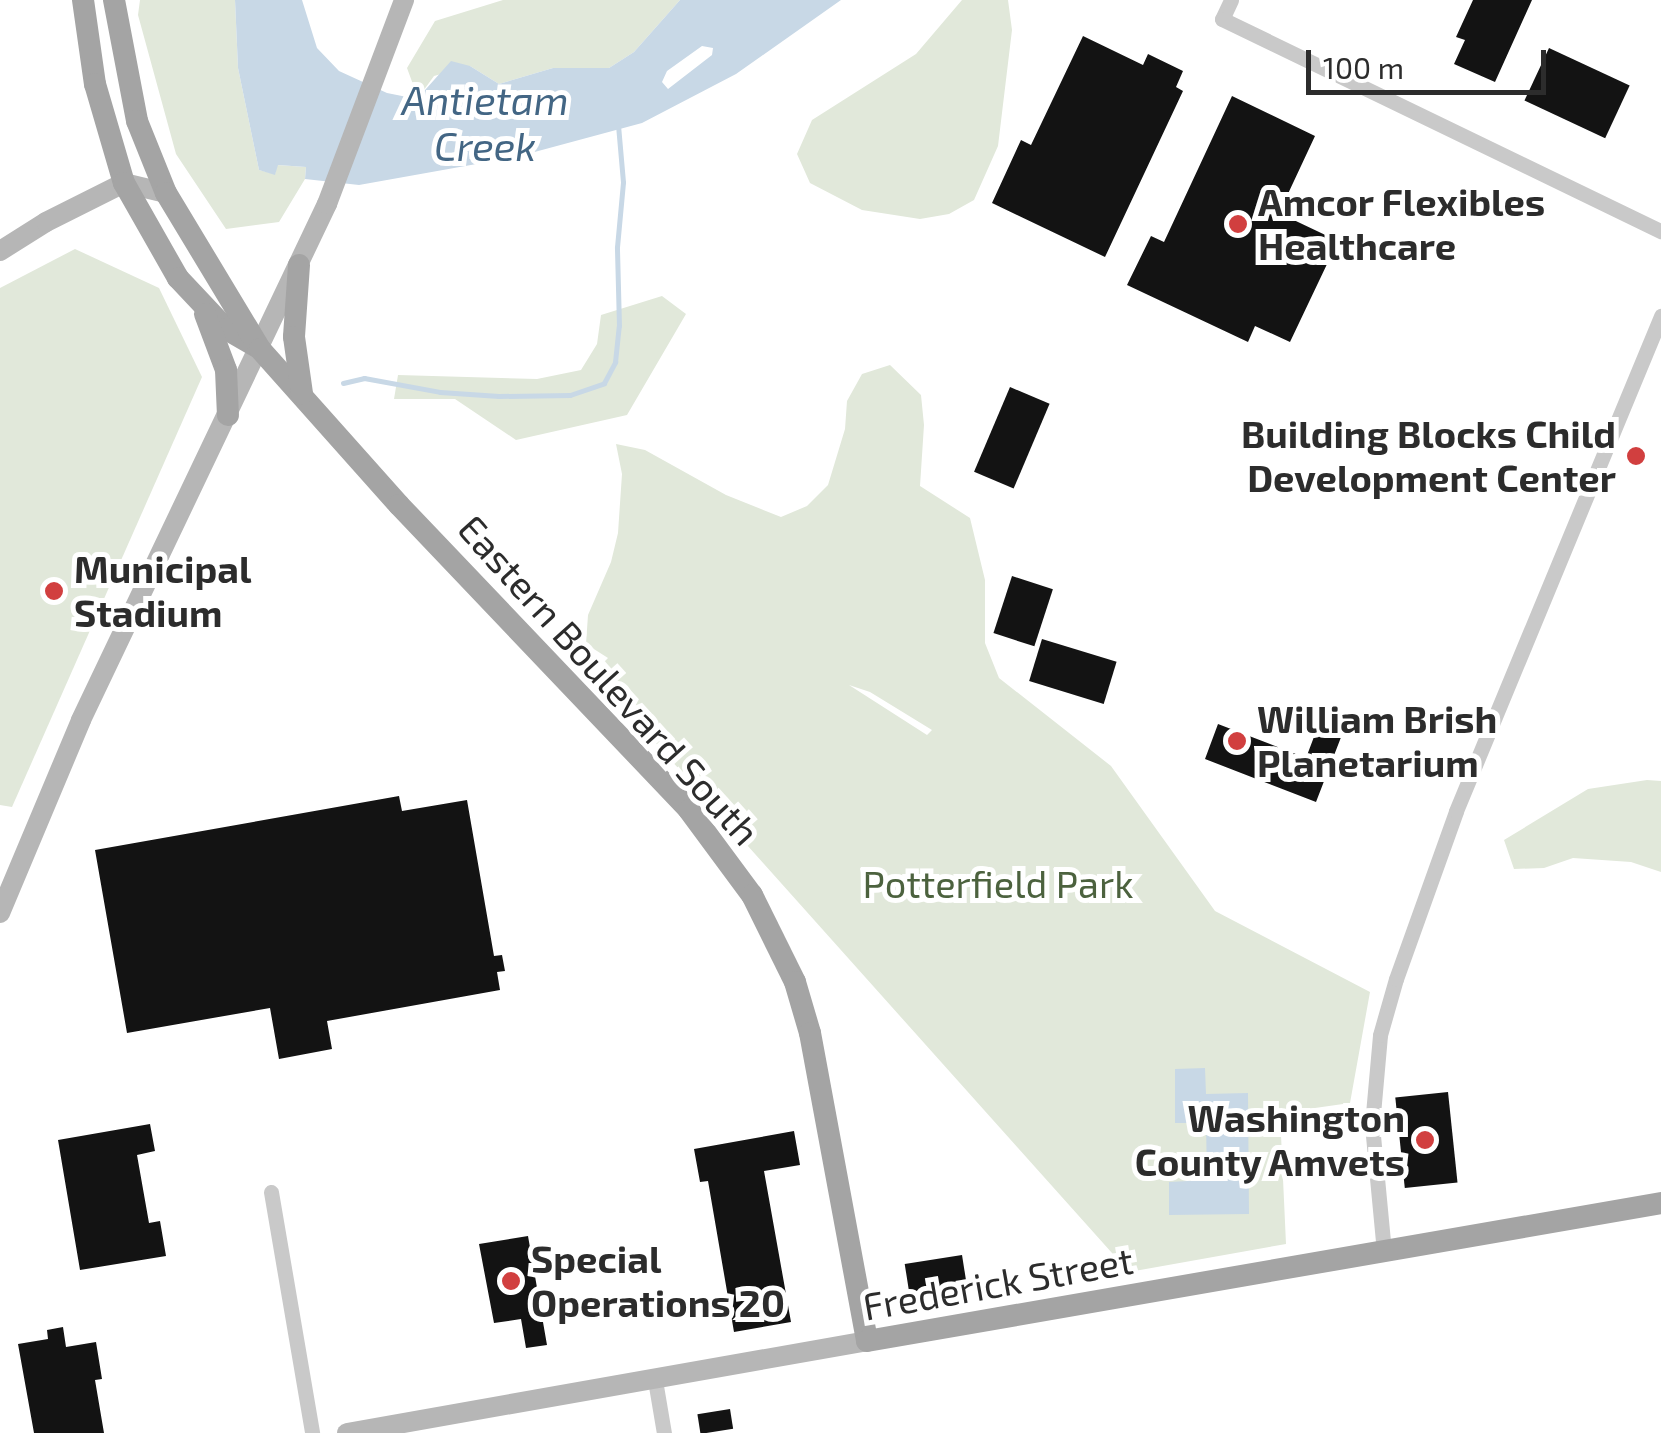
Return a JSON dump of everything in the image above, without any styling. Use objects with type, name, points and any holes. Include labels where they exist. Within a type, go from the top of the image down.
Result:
[{"type":"main road","name":"Eastern Boulevard South","points":[[83,0],[95,84],[124,184],[178,278],[201,306],[226,329],[260,349]]},
{"type":"main road","name":"Eastern Boulevard South","points":[[114,0],[136,121],[166,193],[260,349],[650,768],[724,852],[752,895],[795,982],[810,1033],[867,1341]]},
{"type":"main road","points":[[0,913],[80,720],[327,204],[404,0]]},
{"type":"main road","points":[[0,251],[46,222],[124,184],[166,193]]},
{"type":"main road","points":[[299,265],[294,337],[302,396]]},
{"type":"main road","points":[[201,306],[226,370],[228,416]]},
{"type":"main road","name":"Frederick Street","points":[[346,1433],[1661,1204]]},
{"type":"street","points":[[1231,0],[1222,19],[1661,231]]},
{"type":"street","points":[[1384,1252],[1372,1125],[1380,1035],[1394,984],[1456,811],[1661,316]]},
{"type":"street","points":[[270,1192],[312,1433]]},
{"type":"street","points":[[655,1380],[664,1433]]},
{"type":"green space","points":[[140,0],[235,0],[238,68],[259,170],[275,174],[277,165],[306,167],[305,179],[279,222],[226,229],[176,154],[138,15]]},
{"type":"green space","points":[[503,0],[680,0],[634,52],[609,68],[553,68],[499,84],[470,66],[434,76],[418,98],[407,68],[435,21]]},
{"type":"green space","points":[[962,0],[1008,0],[1012,30],[998,146],[974,200],[949,214],[920,219],[862,210],[810,183],[797,154],[812,120],[916,54]]},
{"type":"green space","name":"Municipal Stadium","points":[[75,249],[159,288],[202,377],[12,807],[0,805],[0,288]]},
{"type":"green space","points":[[662,296],[686,314],[627,415],[516,440],[455,399],[394,399],[398,375],[537,379],[581,370],[597,344],[601,315]]},
{"type":"green space","name":"Potterfield Park","points":[[890,365],[921,395],[924,425],[920,486],[970,518],[985,580],[985,643],[999,678],[1111,766],[1215,911],[1370,992],[1350,1103],[1280,1113],[1286,1244],[1129,1272],[593,673],[608,658],[586,644],[588,615],[611,562],[618,533],[622,474],[616,444],[645,450],[726,495],[781,517],[807,506],[828,485],[845,429],[847,401],[862,374]],"holes":[[[849,685],[870,692],[932,730],[927,735]]]},
{"type":"green space","points":[[1661,781],[1661,872],[1631,862],[1573,858],[1544,868],[1514,869],[1504,840],[1588,789]]},
{"type":"water","name":"Antietam Creek","points":[[235,0],[302,0],[317,48],[339,71],[387,93],[417,99],[451,61],[470,66],[499,84],[553,68],[609,68],[634,52],[680,0],[841,0],[736,74],[642,123],[516,157],[359,185],[305,179],[306,167],[278,165],[275,175],[259,170],[238,68]],"holes":[[[702,46],[713,48],[712,55],[668,89],[662,82],[667,71]]]},
{"type":"water","points":[[1205,1068],[1206,1094],[1248,1093],[1249,1214],[1169,1215],[1169,1182],[1207,1180],[1206,1123],[1175,1123],[1175,1069]]},
{"type":"building","points":[[1473,0],[1532,0],[1495,82],[1454,64],[1465,40],[1456,37]]},
{"type":"building","points":[[1083,36],[1143,65],[1148,54],[1183,71],[1176,87],[1183,91],[1105,257],[992,203],[1021,140],[1031,145]]},
{"type":"building","points":[[1549,48],[1630,86],[1605,138],[1524,101]]},
{"type":"building","name":"Amcor Flexibles Healthcare","points":[[1232,96],[1315,136],[1279,213],[1338,241],[1290,342],[1255,326],[1248,342],[1127,285],[1151,236],[1164,242]]},
{"type":"building","points":[[1010,387],[1050,404],[1014,488],[974,472]]},
{"type":"building","points":[[1012,576],[1053,589],[1034,646],[993,633]]},
{"type":"building","points":[[1042,639],[1117,662],[1104,704],[1029,681]]},
{"type":"building","name":"William Brish Planetarium","points":[[1326,705],[1350,714],[1316,802],[1205,759],[1218,724],[1306,758]]},
{"type":"building","points":[[399,796],[402,811],[467,800],[494,956],[502,955],[505,971],[497,972],[500,990],[327,1021],[332,1049],[279,1059],[270,1008],[127,1033],[95,850]]},
{"type":"building","name":"Washington County Amvets","points":[[1448,1092],[1458,1183],[1405,1188],[1395,1098]]},
{"type":"building","points":[[150,1124],[155,1151],[137,1155],[149,1223],[160,1221],[166,1256],[80,1270],[58,1140]]},
{"type":"building","points":[[794,1131],[800,1165],[764,1171],[791,1322],[734,1332],[708,1181],[700,1182],[694,1149]]},
{"type":"building","name":"Special Operations 20","points":[[528,1236],[547,1345],[526,1348],[521,1319],[494,1323],[479,1244]]},
{"type":"building","points":[[962,1255],[968,1291],[910,1300],[905,1264]]},
{"type":"building","points":[[63,1327],[66,1347],[96,1342],[102,1379],[95,1380],[104,1433],[34,1433],[18,1344],[48,1339],[47,1330]]},
{"type":"building","points":[[730,1409],[733,1429],[700,1433],[697,1414]]},
{"type":"waterway","points":[[343,383],[364,378],[440,392],[499,396],[570,395],[604,383],[615,362],[619,326],[617,247],[623,182],[618,125]]},
{"type":"place","name":"Amcor Flexibles Healthcare","points":[[1238,224]]},
{"type":"place","name":"Building Blocks Child Development Center","points":[[1636,456]]},
{"type":"place","name":"Municipal Stadium","points":[[54,591]]},
{"type":"place","name":"William Brish Planetarium","points":[[1237,741]]},
{"type":"place","name":"Washington County Amvets","points":[[1425,1140]]},
{"type":"place","name":"Special Operations 20","points":[[511,1281]]}]
